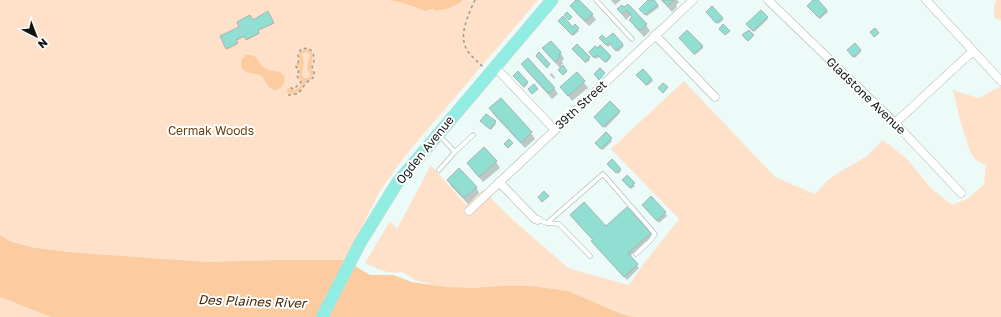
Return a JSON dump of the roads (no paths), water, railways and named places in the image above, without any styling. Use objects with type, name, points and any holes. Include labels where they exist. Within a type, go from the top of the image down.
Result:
[{"type":"main road","name":"Ogden Avenue","points":[[322,317],[360,242],[397,183],[490,68],[552,0]]},
{"type":"street","name":"39th Street","points":[[469,211],[693,0]]},
{"type":"street","name":"Gladstone Avenue","points":[[768,0],[895,123],[961,193]]},
{"type":"street","points":[[926,0],[1001,81]]},
{"type":"street","points":[[656,35],[715,97]]},
{"type":"street","points":[[895,123],[972,51]]},
{"type":"street","points":[[490,68],[555,130]]},
{"type":"street","points":[[499,182],[535,219],[538,220]]},
{"type":"lane","points":[[596,0],[632,39]]},
{"type":"lane","points":[[438,134],[455,152]]},
{"type":"lane","points":[[439,170],[473,135]]},
{"type":"lane","points":[[547,223],[603,174],[655,234],[636,254]]},
{"type":"lane","points":[[538,220],[547,223],[559,224],[590,256]]},
{"type":"water","points":[[390,0],[462,0],[460,3],[446,9],[436,11],[432,9],[426,11]]},
{"type":"water","points":[[305,48],[311,50],[311,68],[313,76],[299,92],[292,94],[286,92],[288,88],[295,90],[302,82],[299,75],[300,68],[296,67],[297,63],[300,61],[299,53]],"holes":[[[307,52],[310,55],[307,68],[310,75],[308,78],[304,78],[302,75],[304,61],[302,55],[303,53]]]},
{"type":"water","points":[[246,55],[256,57],[266,69],[282,73],[285,79],[283,85],[279,89],[274,90],[268,86],[262,76],[243,70],[241,67],[241,62]]},
{"type":"water","name":"Des Plaines River","points":[[0,235],[12,242],[36,248],[69,252],[207,262],[345,260],[370,275],[393,275],[412,282],[445,287],[474,288],[530,286],[568,291],[612,310],[628,316],[637,317],[51,317],[0,297]]},
{"type":"park label","name":"Cermak Woods","points":[[211,131]]}]
